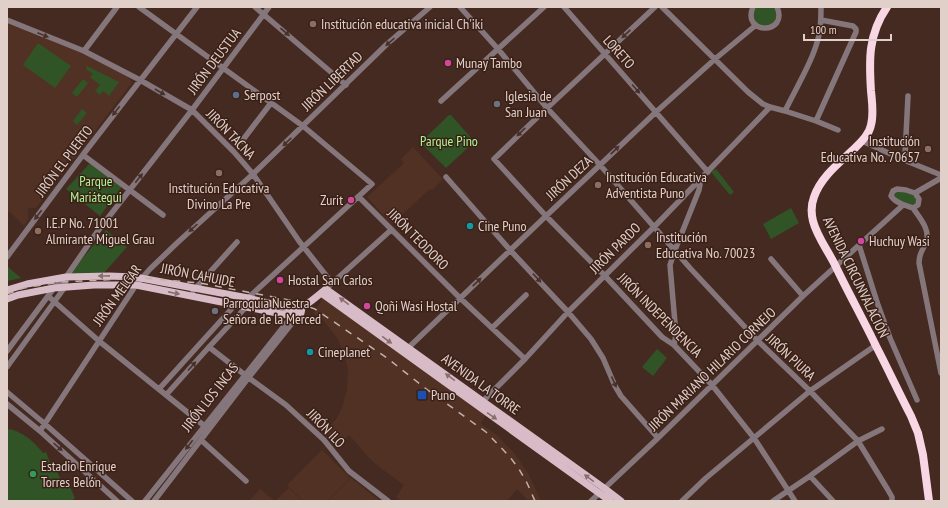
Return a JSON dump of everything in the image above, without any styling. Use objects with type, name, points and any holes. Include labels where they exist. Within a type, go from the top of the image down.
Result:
[{"type":"highway","name":"AVENIDA CIRCUNVALACIÓN","points":[[884,8],[872,40],[869,66],[872,117],[871,126],[862,141],[824,178],[812,201],[812,214],[816,230],[876,345],[918,433],[923,455],[929,501]]},
{"type":"main road","name":"JIRÓN CAHUIDE","points":[[7,290],[27,284],[66,277],[135,277],[248,298],[297,313]]},
{"type":"main road","points":[[7,299],[18,295],[54,288],[94,285],[136,285],[246,307],[297,313],[324,291]]},
{"type":"main road","name":"AVENIDA LA TORRE","points":[[324,291],[602,490],[620,501]]},
{"type":"main road","name":"AVENIDA LA TORRE","points":[[602,490],[610,501]]},
{"type":"street","points":[[84,51],[117,7]]},
{"type":"street","points":[[139,7],[303,126],[372,184],[248,298],[235,305],[158,389]]},
{"type":"street","name":"JIRÓN EL PUERTO","points":[[7,257],[140,80],[198,7]]},
{"type":"street","points":[[255,7],[346,85]]},
{"type":"street","name":"JIRÓN DEUSTUA","points":[[66,277],[97,232],[192,110],[269,7]]},
{"type":"street","name":"JIRÓN LIBERTAD","points":[[253,174],[387,44],[429,7]]},
{"type":"street","name":"JIRÓN PIURA","points":[[460,7],[498,49],[547,108],[758,342],[810,390],[858,441],[883,480],[892,497],[892,501]]},
{"type":"street","points":[[441,101],[544,7]]},
{"type":"street","name":"LORETO","points":[[564,7],[708,172]]},
{"type":"street","points":[[547,108],[655,7]]},
{"type":"street","points":[[662,7],[748,92],[763,104],[816,121],[838,130]]},
{"type":"street","points":[[753,7],[751,17],[756,25],[762,28],[769,28],[775,25],[780,12],[777,7]]},
{"type":"street","points":[[785,111],[811,59],[819,36],[821,7]]},
{"type":"street","name":"JIRÓN TACNA","points":[[7,20],[84,51],[140,80],[192,110],[234,152],[253,174],[304,247],[332,283]]},
{"type":"street","points":[[816,121],[856,32],[853,26],[821,20]]},
{"type":"street","name":"JIRÓN DEZA","points":[[406,350],[656,112],[715,59],[756,25]]},
{"type":"street","points":[[904,160],[908,96]]},
{"type":"street","points":[[242,141],[270,103]]},
{"type":"street","name":"JIRÓN PARDO","points":[[481,404],[568,312],[654,227],[770,107]]},
{"type":"street","name":"JIRÓN INDEPENDENCIA","points":[[547,108],[494,159],[546,216],[662,337],[674,345],[712,385],[754,438],[795,501]]},
{"type":"street","points":[[862,141],[941,175]]},
{"type":"street","points":[[83,155],[163,215]]},
{"type":"street","name":"JIRÓN MELGAR","points":[[40,431],[136,285],[177,243],[253,174]]},
{"type":"street","points":[[446,177],[591,339],[603,358],[620,396],[658,438]]},
{"type":"street","points":[[674,345],[676,335],[670,265],[699,190],[701,178]]},
{"type":"street","points":[[915,193],[941,178]]},
{"type":"street","points":[[913,208],[918,205],[919,199],[915,193],[897,189],[892,191],[891,196],[893,199],[903,205],[913,208],[927,233],[927,241],[920,253],[919,263],[941,373]]},
{"type":"street","name":"JIRÓN TEODORO","points":[[359,197],[460,298],[525,359]]},
{"type":"street","name":"JIRÓN MARIANO HILARIO CORNEJO","points":[[591,501],[758,342],[804,296],[903,205]]},
{"type":"street","points":[[324,291],[391,230]]},
{"type":"street","points":[[189,296],[237,242]]},
{"type":"street","points":[[859,245],[887,331],[917,400]]},
{"type":"street","points":[[771,259],[804,296]]},
{"type":"street","points":[[7,367],[64,288],[66,277]]},
{"type":"street","points":[[7,351],[54,288],[66,277]]},
{"type":"street","points":[[492,328],[526,295]]},
{"type":"street","points":[[48,296],[158,389],[207,428]]},
{"type":"street","points":[[166,395],[246,307],[248,298]]},
{"type":"street","name":"JIRÓN LOS INCAS","points":[[145,501],[207,428],[297,313]]},
{"type":"street","points":[[682,501],[706,478],[810,390],[876,345]]},
{"type":"street","name":"JIRÓN ILO","points":[[209,346],[286,405],[322,439],[350,471],[388,501]]},
{"type":"street","points":[[7,392],[132,501]]},
{"type":"street","points":[[7,404],[40,431],[117,501]]},
{"type":"street","name":"JIRÓN LOS INCAS","points":[[154,501],[201,440],[207,428]]},
{"type":"street","points":[[773,501],[858,441],[882,429]]},
{"type":"street","points":[[201,440],[246,481]]},
{"type":"street","points":[[810,476],[834,501]]},
{"type":"shaded area","points":[[7,22],[82,52],[131,80],[131,84],[36,208],[28,208],[28,220],[24,226],[9,211],[7,213]]},
{"type":"shaded area","points":[[413,147],[443,179],[392,224],[367,197],[404,163],[401,159]]},
{"type":"shaded area","points":[[322,296],[486,414],[481,424],[497,435],[515,454],[529,475],[541,501],[528,501],[517,489],[507,501],[401,501],[396,497],[404,485],[372,461],[349,435],[338,446],[325,432],[337,418],[342,408],[347,389],[348,370],[345,356],[337,338],[323,320],[313,313],[320,303]]},
{"type":"shaded area","points":[[322,450],[350,478],[327,501],[303,501],[287,485]]},
{"type":"shaded area","points":[[351,478],[380,501],[328,501]]},
{"type":"shaded area","points":[[289,488],[302,501],[275,501]]},
{"type":"shaded area","points":[[260,489],[275,501],[249,501]]},
{"type":"green space","points":[[756,7],[774,7],[776,15],[775,20],[771,24],[759,24],[755,20],[754,15]]},
{"type":"green space","points":[[38,43],[71,66],[55,88],[23,65]]},
{"type":"green space","points":[[87,66],[119,82],[109,96],[103,91],[100,95],[95,91],[100,85],[90,77],[93,74],[86,69]]},
{"type":"green space","points":[[83,79],[88,83],[77,97],[72,93]]},
{"type":"green space","points":[[82,109],[87,113],[77,125],[73,121]]},
{"type":"green space","name":"Parque Pino","points":[[449,115],[451,115],[474,142],[446,168],[422,144],[422,141]]},
{"type":"green space","name":"Parque Mariátegui","points":[[91,162],[123,185],[100,216],[66,189]]},
{"type":"green space","points":[[716,169],[734,192],[730,195],[711,172]]},
{"type":"green space","points":[[893,191],[915,194],[918,200],[913,208],[893,199]]},
{"type":"green space","points":[[791,208],[799,223],[771,239],[763,224]]},
{"type":"green space","points":[[106,230],[127,247],[104,273],[68,276]]},
{"type":"green space","points":[[8,267],[21,278],[7,281]]},
{"type":"green space","points":[[657,349],[667,358],[653,376],[642,367]]},
{"type":"green space","name":"Estadio Enrique Torres Belón","points":[[7,429],[23,434],[43,453],[46,452],[51,465],[54,464],[63,485],[68,483],[75,498],[71,501],[7,501]]},
{"type":"railway","points":[[7,294],[24,288],[60,282],[143,278],[200,283],[289,300],[315,309],[387,358],[425,388],[486,432],[510,457],[519,469],[535,501]]},
{"type":"place","name":"Institución educativa inicial Ch'iki","points":[[313,24]]},
{"type":"place","name":"Munay Tambo","points":[[448,63]]},
{"type":"place","name":"Serpost","points":[[236,95]]},
{"type":"place","name":"Iglesia de San Juan","points":[[497,104]]},
{"type":"place","name":"Institución Educativa No. 70657","points":[[928,149]]},
{"type":"place","name":"Institución Educativa Divino La Pre","points":[[219,173]]},
{"type":"place","name":"Institución Educativa Adventista Puno","points":[[598,185]]},
{"type":"place","name":"Zurit","points":[[351,200]]},
{"type":"place","name":"Cine Puno","points":[[470,226]]},
{"type":"place","name":"I.E.P No. 71001 Almirante Miguel Grau","points":[[38,231]]},
{"type":"place","name":"Huchuy Wasi","points":[[861,241]]},
{"type":"place","name":"Institución Educativa No. 70023","points":[[648,245]]},
{"type":"place","name":"Hostal San Carlos","points":[[280,280]]},
{"type":"place","name":"Qoñi Wasi Hostal","points":[[367,306]]},
{"type":"place","name":"Parroquia Nuestra Señora de la Merced","points":[[215,311]]},
{"type":"place","name":"Cineplanet","points":[[310,352]]},
{"type":"place","name":"Puno","points":[[422,395]]},
{"type":"place","name":"Estadio Enrique Torres Belón","points":[[33,474]]}]
